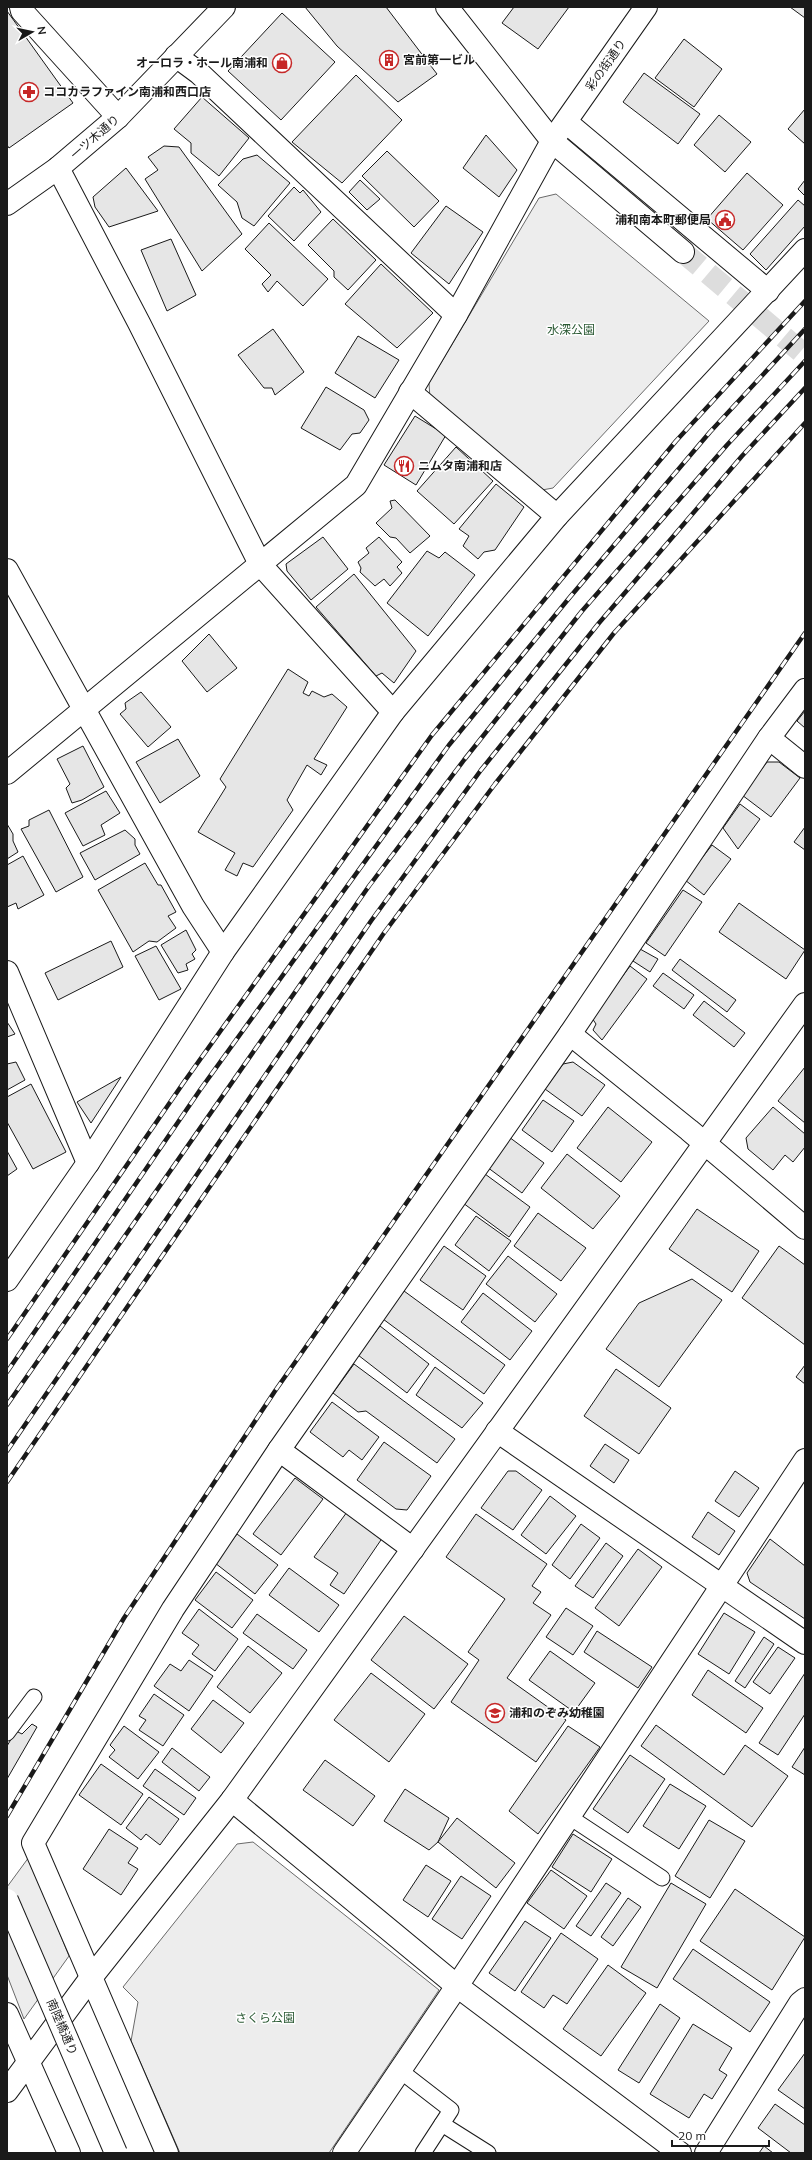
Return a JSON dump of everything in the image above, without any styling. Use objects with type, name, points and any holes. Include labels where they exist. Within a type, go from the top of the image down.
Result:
[{"type":"street","points":[[21,7],[22,11],[118,117]]},
{"type":"street","name":"一ツ木通り","points":[[7,204],[58,168],[118,117],[224,7]]},
{"type":"street","points":[[448,7],[552,141],[684,252]]},
{"type":"street","name":"彩の街通り","points":[[7,773],[356,485],[456,315],[552,141],[646,7]]},
{"type":"street","points":[[176,56],[199,73],[456,315]]},
{"type":"street","points":[[566,122],[768,290]]},
{"type":"street","points":[[58,168],[73,200],[139,323],[260,564],[393,712]]},
{"type":"street","points":[[11,1264],[88,1163],[223,952],[393,712],[557,516],[805,250]]},
{"type":"street","points":[[410,392],[557,516]]},
{"type":"street","points":[[7,570],[193,906],[223,952]]},
{"type":"street","points":[[168,2153],[90,1979],[33,1843],[173,1609],[279,1450],[570,1034],[769,738],[805,690]]},
{"type":"street","points":[[769,738],[805,768]]},
{"type":"street","points":[[7,972],[88,1163]]},
{"type":"street","points":[[7,2091],[90,1979],[232,1800],[805,1004]]},
{"type":"street","points":[[570,1034],[805,1228]]},
{"type":"street","points":[[497,1431],[805,1642]]},
{"type":"street","points":[[279,1450],[413,1549]]},
{"type":"street","points":[[344,2153],[398,2070],[457,1986],[568,1816],[805,1460]]},
{"type":"street","points":[[232,1800],[457,1986],[680,2153]]},
{"type":"street","name":"南陸橋通り","points":[[7,1900],[116,2153]]},
{"type":"street","points":[[706,2153],[800,2003],[805,1999]]},
{"type":"street","points":[[7,2014],[69,2153]]},
{"type":"lane","points":[[7,1733],[34,1697]]},
{"type":"lane","points":[[568,1816],[662,1878]]},
{"type":"lane","points":[[398,2070],[451,2110],[423,2153]]},
{"type":"lane","points":[[442,2124],[488,2153]]},
{"type":"green space","name":"水深公園","points":[[556,194],[709,321],[553,488],[542,490],[430,399],[429,383],[539,198]]},
{"type":"green space","name":"さくら公園","points":[[253,1842],[439,1990],[329,2153],[180,2153],[131,2041],[138,2002],[123,1987],[237,1844]]},
{"type":"green space","points":[[29,1857],[69,1956],[24,2019],[7,1975],[7,1887]]},
{"type":"building","name":"宮前第一ビル","points":[[305,7],[386,7],[437,74],[398,102],[337,46]]},
{"type":"building","points":[[514,7],[569,7],[538,49],[502,23]]},
{"type":"building","points":[[790,7],[805,7],[805,18]]},
{"type":"building","points":[[7,11],[73,103],[9,148],[7,145]]},
{"type":"building","points":[[282,13],[335,62],[281,120],[228,71]]},
{"type":"building","points":[[684,39],[722,69],[694,107],[655,78]]},
{"type":"building","points":[[644,73],[700,114],[678,144],[623,102]]},
{"type":"building","points":[[356,75],[402,120],[342,183],[292,142]]},
{"type":"building","points":[[202,97],[249,138],[219,176],[191,153],[191,143],[174,129]]},
{"type":"building","points":[[805,109],[805,144],[788,129]]},
{"type":"building","points":[[719,115],[751,142],[725,172],[694,145]]},
{"type":"building","points":[[486,135],[517,170],[499,197],[463,168]]},
{"type":"building","points":[[164,146],[179,147],[242,234],[202,271],[145,179],[158,170],[148,157]]},
{"type":"building","points":[[387,151],[439,201],[414,227],[362,176]]},
{"type":"building","points":[[257,155],[290,183],[254,226],[242,218],[237,202],[218,185],[243,159]]},
{"type":"building","points":[[126,168],[158,211],[109,227],[95,207],[93,197]]},
{"type":"building","points":[[747,173],[783,205],[743,250],[707,219]]},
{"type":"building","points":[[360,180],[380,199],[367,210],[349,192]]},
{"type":"building","points":[[805,180],[805,196],[798,189]]},
{"type":"building","points":[[294,187],[300,193],[303,190],[321,212],[294,241],[268,216]]},
{"type":"building","points":[[798,200],[805,206],[805,226],[766,270],[750,254]]},
{"type":"building","points":[[446,206],[483,232],[449,284],[411,253]]},
{"type":"building","points":[[333,219],[376,260],[348,290],[334,277],[334,271],[308,245]]},
{"type":"building","points":[[269,223],[328,279],[303,306],[277,281],[268,292],[262,284],[271,275],[245,249]]},
{"type":"building","points":[[171,239],[196,295],[167,311],[141,250]]},
{"type":"building","points":[[381,264],[433,313],[397,348],[345,304]]},
{"type":"building","points":[[273,329],[304,372],[275,395],[272,388],[264,388],[238,355]]},
{"type":"building","points":[[358,336],[399,360],[375,398],[335,373]]},
{"type":"building","points":[[326,387],[364,410],[369,420],[360,433],[352,434],[340,450],[301,428]]},
{"type":"building","points":[[415,416],[446,435],[416,485],[384,465]]},
{"type":"building","points":[[456,447],[493,481],[454,524],[417,491]]},
{"type":"building","points":[[496,484],[524,507],[495,550],[484,552],[478,559],[463,546],[469,536],[459,529]]},
{"type":"building","points":[[395,500],[430,536],[410,553],[396,538],[390,537],[376,523],[392,508],[390,501]]},
{"type":"building","points":[[323,537],[348,569],[311,600],[287,571],[286,564]]},
{"type":"building","points":[[379,537],[402,562],[397,567],[402,573],[390,586],[384,579],[375,586],[360,572],[361,568],[358,562],[369,553],[366,548]]},
{"type":"building","points":[[427,551],[439,558],[445,552],[475,575],[428,636],[387,603]]},
{"type":"building","points":[[354,574],[416,651],[394,683],[382,673],[376,676],[316,607]]},
{"type":"building","points":[[209,634],[237,668],[207,692],[182,661]]},
{"type":"building","points":[[288,669],[308,682],[303,693],[309,696],[312,691],[324,697],[332,694],[347,707],[314,759],[327,765],[321,775],[307,765],[287,800],[293,810],[253,867],[243,863],[237,876],[225,870],[235,853],[198,832],[226,787],[220,779]]},
{"type":"building","points":[[141,692],[171,727],[148,747],[120,714],[126,709],[125,703]]},
{"type":"building","points":[[805,711],[805,728],[797,721]]},
{"type":"building","points":[[178,739],[200,776],[160,803],[136,762]]},
{"type":"building","points":[[83,746],[104,787],[82,800],[72,803],[66,788],[70,784],[57,759]]},
{"type":"building","points":[[767,762],[779,762],[800,778],[771,817],[742,795]]},
{"type":"building","points":[[106,791],[120,813],[101,825],[105,835],[83,846],[65,813]]},
{"type":"building","points":[[740,804],[760,819],[738,849],[723,828]]},
{"type":"building","points":[[49,810],[83,877],[56,892],[21,829],[29,826],[29,820]]},
{"type":"building","points":[[7,824],[13,834],[13,841],[18,852],[7,859]]},
{"type":"building","points":[[805,827],[805,850],[794,842]]},
{"type":"building","points":[[125,830],[135,839],[135,845],[140,854],[95,880],[80,853]]},
{"type":"building","points":[[712,845],[731,859],[704,895],[685,880]]},
{"type":"building","points":[[23,856],[44,895],[18,909],[16,903],[7,907],[7,865]]},
{"type":"building","points":[[145,863],[158,885],[161,885],[176,912],[168,916],[176,928],[157,942],[149,941],[133,952],[98,890]]},
{"type":"building","points":[[683,890],[702,902],[665,956],[646,943]]},
{"type":"building","points":[[739,903],[805,950],[786,979],[719,932]]},
{"type":"building","points":[[186,930],[196,950],[192,954],[195,959],[186,964],[188,970],[178,973],[161,945]]},
{"type":"building","points":[[111,941],[123,967],[58,1000],[45,973]]},
{"type":"building","points":[[156,946],[181,989],[159,1000],[135,956]]},
{"type":"building","points":[[640,949],[658,959],[650,972],[633,961]]},
{"type":"building","points":[[680,959],[736,1000],[727,1012],[672,970]]},
{"type":"building","points":[[630,966],[647,979],[602,1040],[593,1030],[596,1024],[592,1018]]},
{"type":"building","points":[[663,973],[694,995],[684,1009],[653,986]]},
{"type":"building","points":[[704,1001],[745,1033],[734,1047],[693,1015]]},
{"type":"building","points":[[7,1022],[15,1034],[7,1037]]},
{"type":"building","points":[[16,1062],[25,1080],[7,1090],[7,1064]]},
{"type":"building","points":[[573,1062],[605,1085],[582,1116],[545,1089],[563,1064]]},
{"type":"building","points":[[805,1067],[805,1123],[778,1101]]},
{"type":"building","points":[[121,1077],[91,1123],[77,1102]]},
{"type":"building","points":[[31,1084],[66,1152],[33,1169],[7,1122],[7,1097]]},
{"type":"building","points":[[543,1100],[574,1121],[552,1152],[522,1130]]},
{"type":"building","points":[[608,1107],[652,1142],[621,1182],[577,1148]]},
{"type":"building","points":[[773,1107],[805,1134],[805,1147],[793,1162],[785,1155],[773,1170],[748,1149],[746,1138]]},
{"type":"building","points":[[509,1137],[544,1163],[522,1193],[487,1167]]},
{"type":"building","points":[[7,1151],[17,1169],[7,1176]]},
{"type":"building","points":[[567,1154],[620,1196],[593,1229],[541,1188]]},
{"type":"building","points":[[485,1174],[530,1207],[509,1237],[463,1203]]},
{"type":"building","points":[[697,1209],[759,1251],[732,1292],[669,1249]]},
{"type":"building","points":[[538,1213],[586,1248],[561,1281],[514,1246]]},
{"type":"building","points":[[476,1216],[511,1241],[489,1271],[455,1245]]},
{"type":"building","points":[[444,1246],[486,1276],[463,1310],[420,1280]]},
{"type":"building","points":[[779,1246],[805,1265],[805,1345],[742,1298]]},
{"type":"building","points":[[508,1256],[557,1294],[535,1322],[486,1284]]},
{"type":"building","points":[[692,1279],[722,1300],[659,1387],[606,1349],[639,1303]]},
{"type":"building","points":[[404,1291],[505,1365],[484,1394],[383,1319]]},
{"type":"building","points":[[483,1293],[532,1331],[510,1360],[461,1322]]},
{"type":"building","points":[[380,1326],[429,1364],[407,1393],[358,1355]]},
{"type":"building","points":[[354,1364],[455,1439],[437,1463],[366,1411],[358,1412],[333,1393]]},
{"type":"building","points":[[805,1365],[805,1384],[796,1377]]},
{"type":"building","points":[[435,1367],[483,1403],[462,1428],[416,1395]]},
{"type":"building","points":[[616,1369],[671,1408],[639,1454],[584,1416]]},
{"type":"building","points":[[332,1402],[379,1437],[362,1460],[349,1450],[343,1457],[310,1432]]},
{"type":"building","points":[[384,1442],[431,1476],[407,1510],[396,1509],[357,1480]]},
{"type":"building","points":[[605,1444],[629,1460],[614,1483],[590,1466]]},
{"type":"building","points":[[508,1471],[516,1471],[542,1490],[513,1530],[481,1508]]},
{"type":"building","points":[[735,1471],[759,1488],[739,1517],[715,1501]]},
{"type":"building","points":[[295,1478],[323,1499],[281,1555],[253,1534]]},
{"type":"building","points":[[550,1496],[576,1516],[546,1554],[521,1535]]},
{"type":"building","points":[[347,1512],[383,1537],[344,1594],[330,1585],[338,1573],[314,1557]]},
{"type":"building","points":[[708,1512],[735,1531],[719,1555],[692,1537]]},
{"type":"building","points":[[476,1514],[547,1564],[532,1586],[541,1592],[533,1603],[551,1615],[507,1678],[566,1720],[536,1762],[451,1702],[479,1660],[468,1652],[505,1599],[446,1557]]},
{"type":"building","points":[[581,1524],[600,1538],[570,1579],[552,1565]]},
{"type":"building","points":[[237,1534],[278,1565],[255,1594],[215,1563]]},
{"type":"building","points":[[770,1539],[805,1566],[805,1619],[750,1582],[747,1573]]},
{"type":"building","points":[[606,1543],[623,1556],[593,1598],[575,1586]]},
{"type":"building","points":[[638,1549],[662,1567],[619,1626],[595,1608]]},
{"type":"building","points":[[289,1568],[339,1605],[319,1632],[269,1595]]},
{"type":"building","points":[[216,1572],[253,1600],[232,1628],[195,1600]]},
{"type":"building","points":[[566,1608],[593,1626],[573,1655],[546,1637]]},
{"type":"building","points":[[199,1609],[238,1639],[215,1671],[192,1654],[199,1645],[182,1633]]},
{"type":"building","points":[[724,1613],[755,1632],[729,1674],[698,1654]]},
{"type":"building","points":[[257,1614],[307,1650],[293,1669],[243,1633]]},
{"type":"building","points":[[404,1616],[468,1664],[434,1709],[371,1660]]},
{"type":"building","points":[[597,1631],[652,1667],[638,1688],[584,1652]]},
{"type":"building","points":[[764,1637],[774,1644],[745,1688],[735,1681]]},
{"type":"building","points":[[248,1646],[282,1673],[250,1713],[217,1687]]},
{"type":"building","points":[[778,1647],[795,1658],[770,1694],[753,1682]]},
{"type":"building","points":[[550,1651],[595,1683],[574,1712],[529,1680]]},
{"type":"building","points":[[189,1660],[213,1676],[189,1711],[154,1686],[170,1664],[181,1671]]},
{"type":"building","points":[[708,1670],[763,1708],[746,1733],[692,1695]]},
{"type":"building","points":[[371,1673],[425,1714],[389,1762],[334,1720]]},
{"type":"building","points":[[805,1673],[805,1714],[778,1755],[759,1743]]},
{"type":"building","points":[[154,1694],[184,1715],[163,1746],[139,1730],[146,1720],[139,1716]]},
{"type":"building","points":[[213,1700],[244,1723],[221,1753],[191,1729]]},
{"type":"building","points":[[32,1724],[37,1727],[7,1779],[7,1746],[16,1731],[22,1734]]},
{"type":"building","points":[[656,1725],[724,1775],[745,1745],[788,1776],[752,1827],[641,1746]]},
{"type":"building","points":[[124,1726],[159,1752],[138,1779],[109,1757],[115,1750],[110,1745]]},
{"type":"building","points":[[568,1726],[600,1747],[538,1834],[509,1811]]},
{"type":"building","points":[[805,1747],[805,1775],[792,1767]]},
{"type":"building","points":[[172,1748],[210,1777],[199,1791],[162,1762]]},
{"type":"building","points":[[630,1755],[665,1779],[628,1833],[593,1809]]},
{"type":"building","points":[[325,1760],[375,1796],[353,1826],[303,1790]]},
{"type":"building","points":[[101,1764],[143,1794],[121,1825],[79,1795]]},
{"type":"building","points":[[155,1769],[196,1798],[184,1815],[143,1786]]},
{"type":"building","points":[[670,1784],[706,1806],[679,1849],[643,1826]]},
{"type":"building","points":[[405,1789],[449,1818],[438,1842],[429,1850],[384,1821]]},
{"type":"building","points":[[149,1797],[179,1819],[160,1845],[146,1834],[141,1840],[126,1828]]},
{"type":"building","points":[[457,1818],[515,1863],[496,1888],[438,1842]]},
{"type":"building","points":[[709,1820],[745,1841],[710,1898],[675,1876]]},
{"type":"building","points":[[109,1829],[138,1848],[128,1863],[138,1869],[121,1895],[83,1869]]},
{"type":"building","points":[[573,1834],[612,1859],[591,1892],[552,1867]]},
{"type":"building","points":[[426,1865],[451,1881],[428,1917],[403,1900]]},
{"type":"building","points":[[551,1870],[587,1896],[564,1929],[527,1903]]},
{"type":"building","points":[[461,1876],[491,1896],[462,1939],[432,1919]]},
{"type":"building","points":[[606,1883],[621,1893],[591,1936],[576,1926]]},
{"type":"building","points":[[671,1883],[706,1904],[657,1988],[621,1967]]},
{"type":"building","points":[[735,1889],[805,1937],[772,1990],[700,1941]]},
{"type":"building","points":[[628,1898],[641,1907],[613,1946],[601,1937]]},
{"type":"building","points":[[525,1921],[551,1938],[515,1991],[489,1973]]},
{"type":"building","points":[[561,1933],[598,1959],[567,2004],[553,1995],[544,2008],[521,1992]]},
{"type":"building","points":[[693,1949],[770,2002],[750,2032],[673,1979]]},
{"type":"building","points":[[608,1965],[646,1993],[601,2056],[563,2029]]},
{"type":"building","points":[[660,2004],[680,2018],[639,2083],[618,2070]]},
{"type":"building","points":[[693,2024],[732,2048],[719,2070],[727,2075],[712,2099],[704,2094],[689,2118],[650,2094]]},
{"type":"building","points":[[805,2053],[805,2109],[778,2090]]},
{"type":"building","points":[[775,2104],[805,2125],[805,2153],[791,2153],[758,2128]]},
{"type":"building","points":[[764,2146],[773,2153],[759,2153]]},
{"type":"tunnel","points":[[683,252],[805,355]]},
{"type":"railway","points":[[7,1339],[184,1082],[432,735],[676,441],[805,301]]},
{"type":"railway","points":[[7,1372],[200,1090],[449,745],[570,597],[710,432],[805,329]]},
{"type":"railway","points":[[7,1405],[369,886],[464,760],[582,611],[727,445],[805,361]]},
{"type":"railway","points":[[7,1451],[371,921],[481,770],[599,623],[742,456],[805,388]]},
{"type":"railway","points":[[7,1482],[384,933],[495,784],[614,633],[805,423]]},
{"type":"railway","points":[[7,1816],[124,1618],[275,1391],[805,633]]},
{"type":"place","name":"宮前第一ビル","points":[[389,60]]},
{"type":"place","name":"オーロラ・ホール南浦和","points":[[282,63]]},
{"type":"place","name":"ココカラファイン南浦和西口店","points":[[29,92]]},
{"type":"place","name":"浦和南本町郵便局","points":[[725,220]]},
{"type":"place","name":"ニムタ南浦和店","points":[[404,466]]},
{"type":"place","name":"浦和のぞみ幼稚園","points":[[495,1713]]}]
